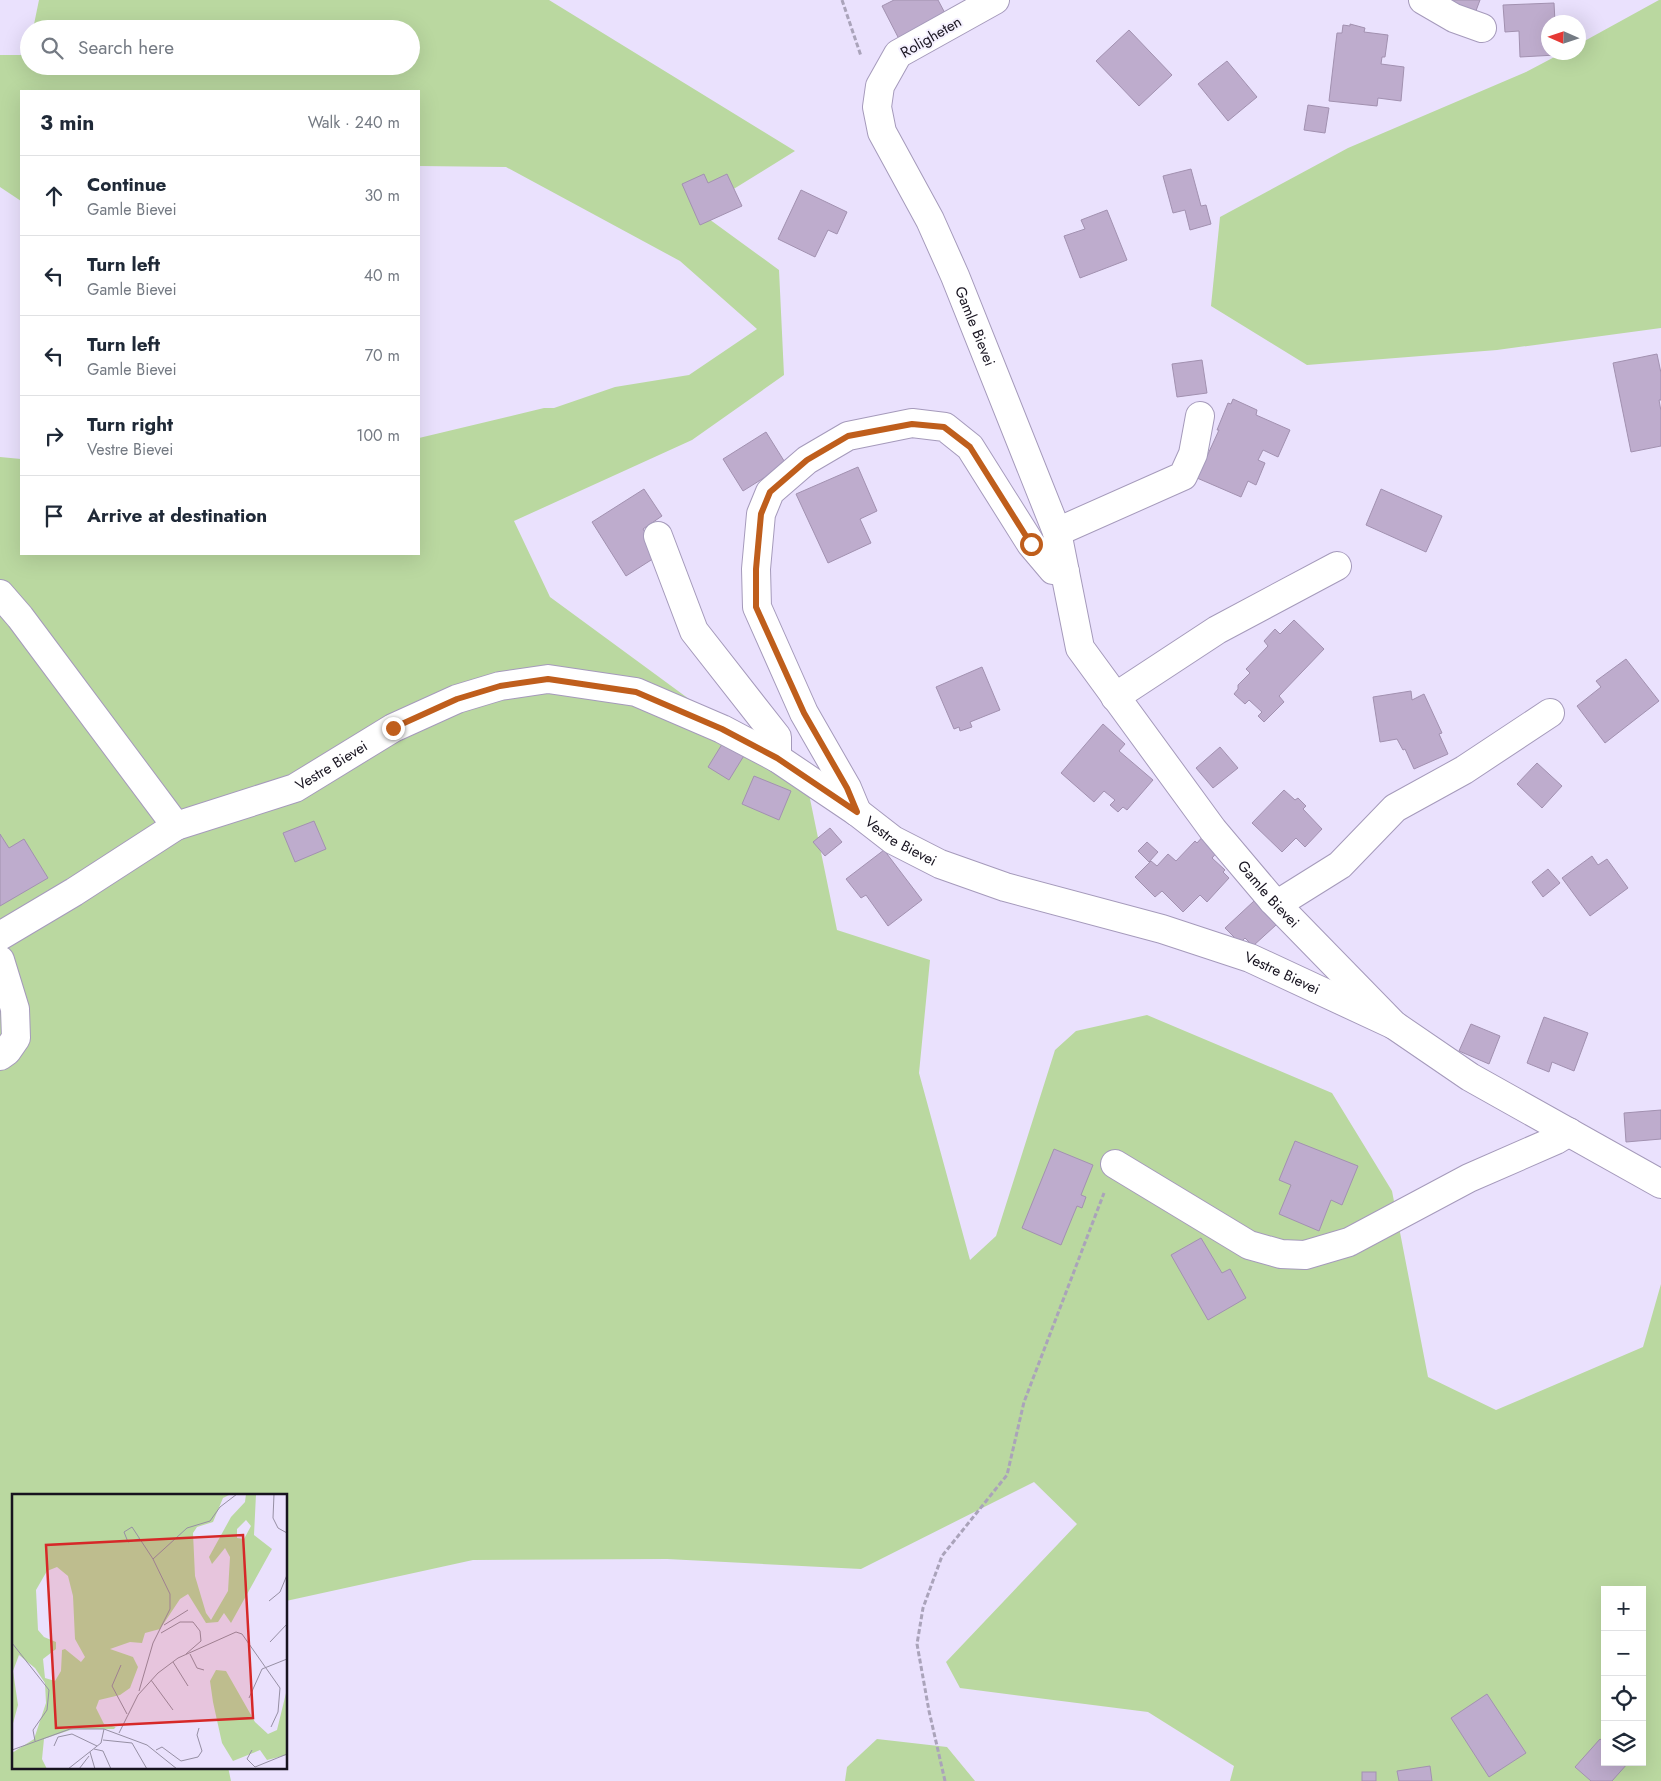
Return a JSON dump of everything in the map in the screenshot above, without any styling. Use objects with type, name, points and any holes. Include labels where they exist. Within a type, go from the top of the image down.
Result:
[{"type":"street","name":"Roligheten","points":[[880,86],[898,54],[995,0]]},
{"type":"street","points":[[1423,0],[1454,18],[1482,28]]},
{"type":"street","name":"Gamle Bievei","points":[[880,86],[877,107],[882,132],[930,220],[955,276],[1056,532],[1080,648],[1213,830],[1273,901],[1394,1025],[1470,1077],[1661,1184]]},
{"type":"street","points":[[1056,532],[1182,476],[1193,454],[1200,416]]},
{"type":"street","points":[[857,812],[847,788],[804,713],[756,607],[756,569],[761,514],[770,492],[807,460],[848,436],[912,424],[944,427],[970,447],[1031,544],[1054,570],[1065,572]]},
{"type":"street","points":[[658,536],[694,631],[778,737],[777,758]]},
{"type":"street","points":[[1115,697],[1217,630],[1338,566]]},
{"type":"street","points":[[0,594],[20,617],[176,826]]},
{"type":"street","name":"Vestre Bievei","points":[[0,936],[74,892],[176,826],[221,810],[295,788],[393,728],[457,699],[500,686],[548,679],[636,692],[722,729],[777,758],[857,812],[894,840],[940,864],[1005,887],[1162,929],[1250,958],[1394,1025]]},
{"type":"street","points":[[1273,901],[1284,900],[1340,865],[1395,808],[1464,770],[1550,713]]},
{"type":"street","points":[[0,960],[15,1009],[16,1038],[6,1052],[0,1056]]},
{"type":"street","points":[[1116,1164],[1249,1245],[1282,1254],[1305,1255],[1349,1242],[1470,1178],[1556,1140],[1569,1132]]},
{"type":"path","points":[[842,0],[861,58],[880,86]]},
{"type":"path","points":[[945,1781],[929,1711],[917,1644],[922,1608],[942,1556],[1006,1475],[1024,1402],[1116,1164]]},
{"type":"green space","points":[[39,0],[549,0],[795,151],[698,211],[779,270],[784,375],[692,440],[514,521],[550,597],[704,710],[809,794],[837,930],[930,960],[919,1073],[970,1260],[996,1236],[1055,1050],[1076,1031],[1147,1015],[1332,1093],[1392,1191],[1428,1377],[1496,1410],[1643,1347],[1661,1284],[1661,1781],[1230,1781],[1234,1766],[1148,1712],[960,1688],[946,1662],[1077,1524],[1034,1482],[861,1569],[667,1559],[473,1560],[288,1601],[288,1494],[12,1494],[12,1768],[228,1768],[231,1781],[0,1781],[0,457],[20,459],[20,555],[420,555],[420,438],[544,408],[554,408],[615,387],[689,375],[757,329],[680,261],[506,167],[420,166],[420,90],[20,90],[20,200],[0,187],[0,55],[20,55],[20,75],[420,75],[420,20],[35,20]]},
{"type":"green space","points":[[1661,0],[1661,328],[1497,350],[1307,365],[1211,306],[1220,217],[1348,148],[1526,72],[1549,60],[1586,60],[1586,40]]},
{"type":"green space","points":[[877,1739],[947,1747],[975,1781],[845,1781],[847,1767]]},
{"type":"building","points":[[894,0],[938,0],[946,15],[899,39],[882,6]]},
{"type":"building","points":[[1438,0],[1480,0],[1474,16]]},
{"type":"building","points":[[1554,3],[1555,15],[1541,15],[1541,56],[1520,57],[1519,31],[1505,32],[1503,5]]},
{"type":"building","points":[[1350,24],[1365,28],[1364,32],[1388,35],[1385,57],[1382,57],[1381,64],[1404,67],[1401,101],[1378,98],[1377,106],[1329,101],[1337,33],[1342,33],[1343,25],[1350,26]]},
{"type":"building","points":[[1129,30],[1172,75],[1139,106],[1096,61]]},
{"type":"building","points":[[1227,61],[1257,97],[1228,121],[1198,84]]},
{"type":"building","points":[[1308,105],[1329,108],[1325,133],[1304,130]]},
{"type":"building","points":[[1191,169],[1201,206],[1206,205],[1211,224],[1190,230],[1185,210],[1173,213],[1163,176]]},
{"type":"building","points":[[704,174],[708,183],[727,174],[742,206],[700,225],[682,184]]},
{"type":"building","points":[[801,190],[847,212],[837,234],[828,230],[815,257],[778,239]]},
{"type":"building","points":[[1107,210],[1127,260],[1080,278],[1064,236],[1085,229],[1081,220]]},
{"type":"building","points":[[1657,354],[1661,373],[1661,400],[1659,400],[1661,411],[1661,446],[1631,452],[1613,363]]},
{"type":"building","points":[[1202,360],[1207,393],[1177,397],[1172,364]]},
{"type":"building","points":[[1233,399],[1257,410],[1256,415],[1290,430],[1278,457],[1263,450],[1258,460],[1265,463],[1256,485],[1248,481],[1241,497],[1197,478],[1219,430],[1217,430],[1228,403],[1231,404]]},
{"type":"building","points":[[766,432],[786,464],[743,491],[723,459]]},
{"type":"building","points":[[858,467],[877,511],[860,519],[871,543],[828,563],[796,494]]},
{"type":"building","points":[[644,489],[662,516],[643,529],[659,555],[626,576],[592,522]]},
{"type":"building","points":[[1381,489],[1442,516],[1426,552],[1366,525]]},
{"type":"building","points":[[1294,620],[1324,649],[1279,696],[1284,702],[1264,722],[1258,716],[1262,712],[1249,700],[1245,704],[1234,694],[1238,689],[1238,685],[1250,673],[1246,669],[1268,646],[1264,641],[1275,629],[1280,634]]},
{"type":"building","points":[[1626,659],[1659,701],[1605,743],[1577,706],[1601,687],[1596,681]]},
{"type":"building","points":[[982,667],[1000,710],[970,722],[972,727],[960,731],[959,727],[954,729],[936,687]]},
{"type":"building","points":[[1411,691],[1412,700],[1424,694],[1442,733],[1439,734],[1448,754],[1414,769],[1405,749],[1403,750],[1397,739],[1380,742],[1373,697]]},
{"type":"building","points":[[1103,724],[1125,744],[1119,751],[1153,780],[1127,810],[1123,807],[1118,812],[1110,805],[1115,800],[1104,791],[1094,802],[1061,773]]},
{"type":"building","points":[[724,741],[745,754],[729,780],[708,767]]},
{"type":"building","points":[[1220,747],[1238,768],[1213,788],[1196,768]]},
{"type":"building","points":[[1537,763],[1562,786],[1542,808],[1517,784]]},
{"type":"building","points":[[754,776],[791,791],[779,820],[742,804]]},
{"type":"building","points":[[1284,790],[1295,800],[1298,798],[1306,806],[1303,809],[1322,829],[1305,847],[1296,838],[1282,852],[1252,823]]},
{"type":"building","points":[[314,821],[326,849],[295,862],[283,833]]},
{"type":"building","points":[[830,828],[842,842],[825,856],[813,842]]},
{"type":"building","points":[[0,834],[9,848],[24,839],[48,878],[0,906]]},
{"type":"building","points":[[1205,834],[1220,849],[1212,858],[1225,870],[1223,872],[1229,878],[1207,902],[1200,895],[1183,912],[1162,891],[1155,897],[1135,877],[1151,861],[1157,866],[1168,854],[1176,861],[1195,841],[1197,843]]},
{"type":"building","points":[[1147,842],[1158,852],[1149,862],[1138,851]]},
{"type":"building","points":[[884,850],[922,900],[888,926],[866,895],[861,898],[846,879]]},
{"type":"building","points":[[1592,856],[1598,865],[1607,859],[1628,888],[1590,916],[1562,878]]},
{"type":"building","points":[[1548,869],[1560,883],[1543,897],[1532,882]]},
{"type":"building","points":[[1254,901],[1276,925],[1253,946],[1245,938],[1240,943],[1225,928]]},
{"type":"building","points":[[1544,1017],[1588,1033],[1574,1071],[1552,1062],[1549,1072],[1527,1063]]},
{"type":"building","points":[[1471,1024],[1500,1036],[1489,1064],[1459,1051]]},
{"type":"building","points":[[1661,1110],[1661,1139],[1626,1142],[1624,1113]]},
{"type":"building","points":[[1295,1141],[1358,1166],[1342,1205],[1331,1200],[1319,1231],[1279,1214],[1291,1185],[1279,1180]]},
{"type":"building","points":[[1054,1149],[1093,1165],[1081,1195],[1086,1197],[1082,1208],[1077,1206],[1061,1245],[1022,1228]]},
{"type":"building","points":[[1201,1238],[1222,1273],[1230,1269],[1246,1298],[1208,1320],[1171,1255]]},
{"type":"building","points":[[1487,1694],[1526,1753],[1489,1777],[1451,1718]]},
{"type":"building","points":[[1600,1739],[1601,1766],[1625,1766],[1612,1781],[1591,1781],[1575,1767]]},
{"type":"building","points":[[1430,1766],[1432,1781],[1399,1781],[1397,1771]]},
{"type":"building","points":[[1362,1772],[1376,1772],[1376,1781],[1362,1781]]},
{"type":"route","points":[[393,728],[457,699],[500,686],[548,679],[636,692],[722,729],[777,758],[857,812],[847,788],[804,713],[756,607],[756,569],[761,514],[770,492],[807,460],[848,436],[912,424],[944,427],[970,447],[1031,544]]}]
